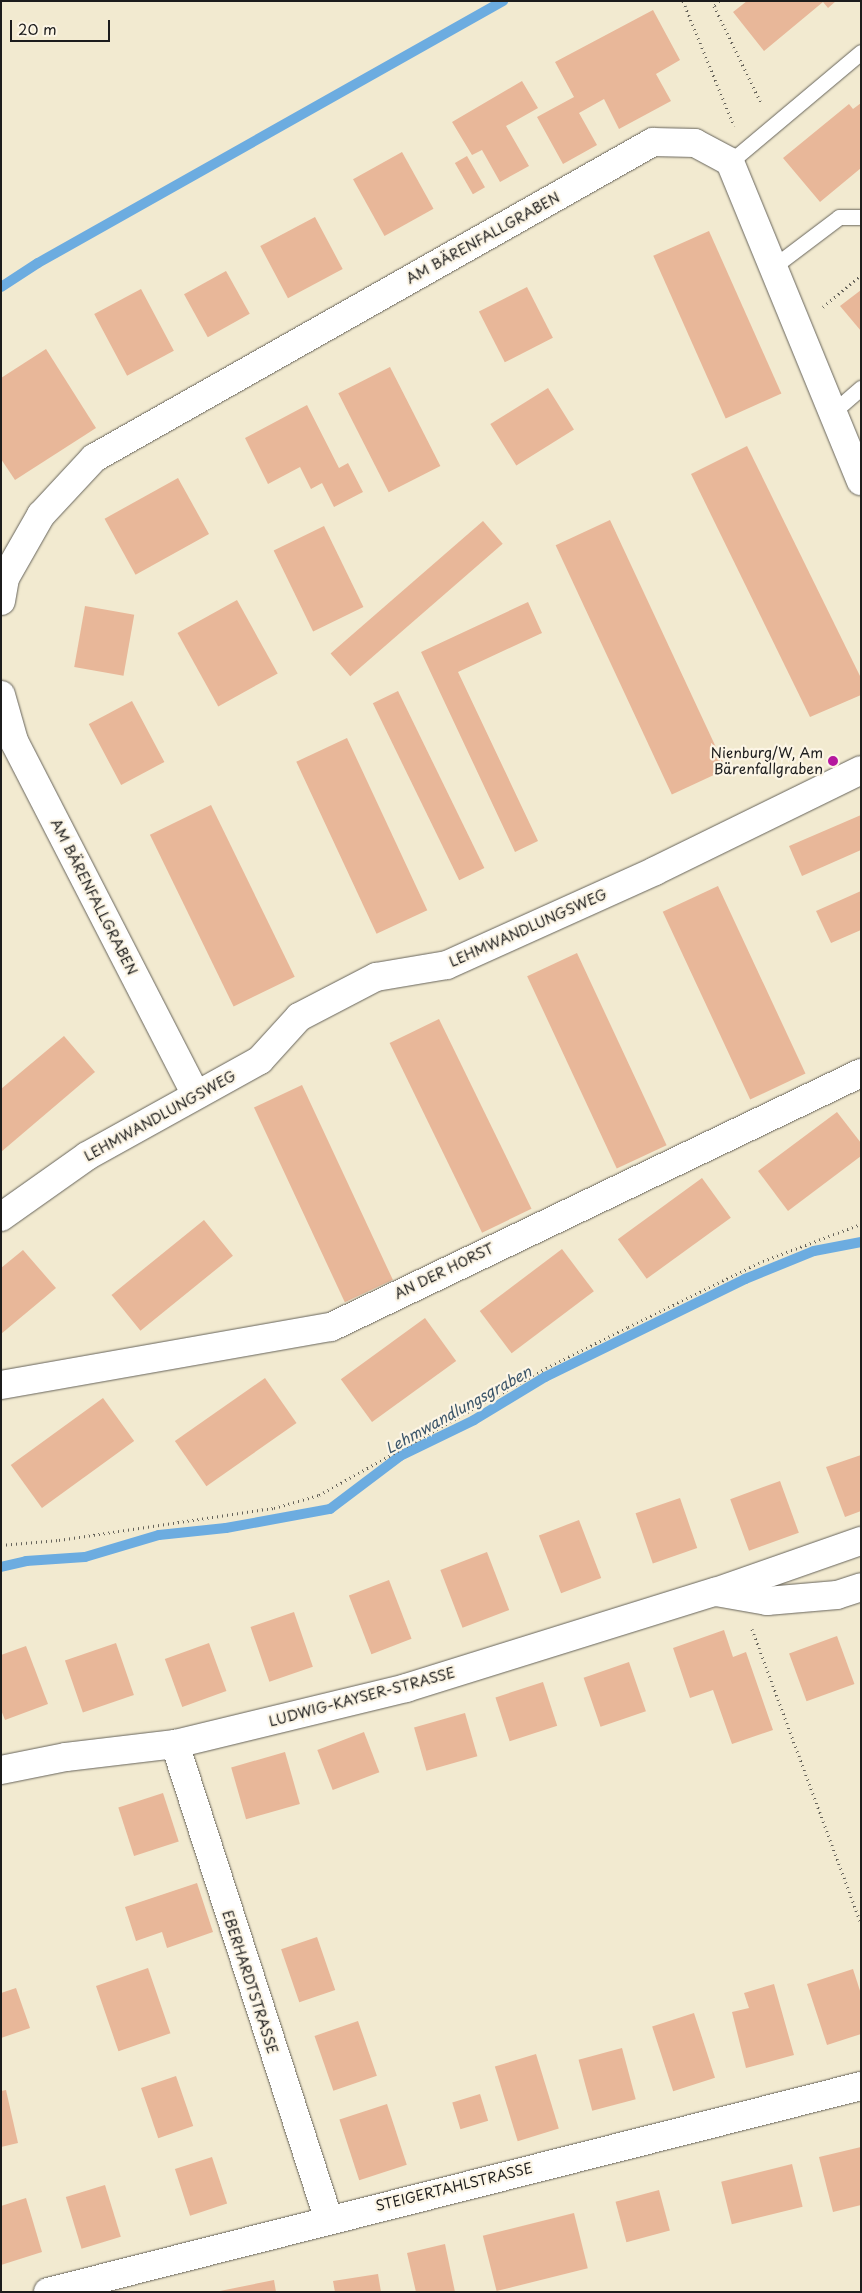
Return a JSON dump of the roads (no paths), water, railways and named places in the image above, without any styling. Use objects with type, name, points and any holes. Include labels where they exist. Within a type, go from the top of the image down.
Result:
[{"type":"street","name":"AM BÄRENFALLGRABEN","points":[[1,601],[5,578],[41,515],[94,458],[653,142],[695,143],[728,160]]},
{"type":"street","points":[[728,160],[861,481]]},
{"type":"street","name":"AM BÄRENFALLGRABEN","points":[[1,694],[14,740],[196,1095]]},
{"type":"street","name":"LEHMWANDLUNGSWEG","points":[[1,1217],[87,1156],[260,1060],[298,1017],[376,977],[447,965],[655,871],[861,770]]},
{"type":"street","name":"AN DER HORST","points":[[1,1385],[331,1327],[861,1073]]},
{"type":"street","name":"LUDWIG-KAYSER-STRASSE","points":[[1,1770],[66,1757],[175,1744],[406,1688],[727,1594],[861,1541]]},
{"type":"street","name":"LUDWIG-KAYSER-STRASSE","points":[[727,1594],[767,1601],[837,1595],[861,1588]]},
{"type":"street","name":"EBERHARDTSTRASSE","points":[[175,1744],[214,1874],[328,2219]]},
{"type":"street","name":"STEIGERTAHLSTRASSE","points":[[48,2292],[328,2219],[861,2086]]},
{"type":"lane","points":[[728,160],[861,52]]},
{"type":"lane","points":[[773,267],[839,217],[861,217]]},
{"type":"lane","points":[[833,412],[861,388]]},
{"type":"waterway","points":[[1,287],[38,263],[503,1]]},
{"type":"waterway","name":"Lehmwandlungsgraben","points":[[1,1567],[26,1561],[85,1557],[159,1535],[226,1528],[330,1509],[400,1456],[474,1420],[545,1377],[745,1279],[814,1251],[861,1242]]},
{"type":"place","name":"Nienburg/W, Am Bärenfallgraben","points":[[833,761]]}]
